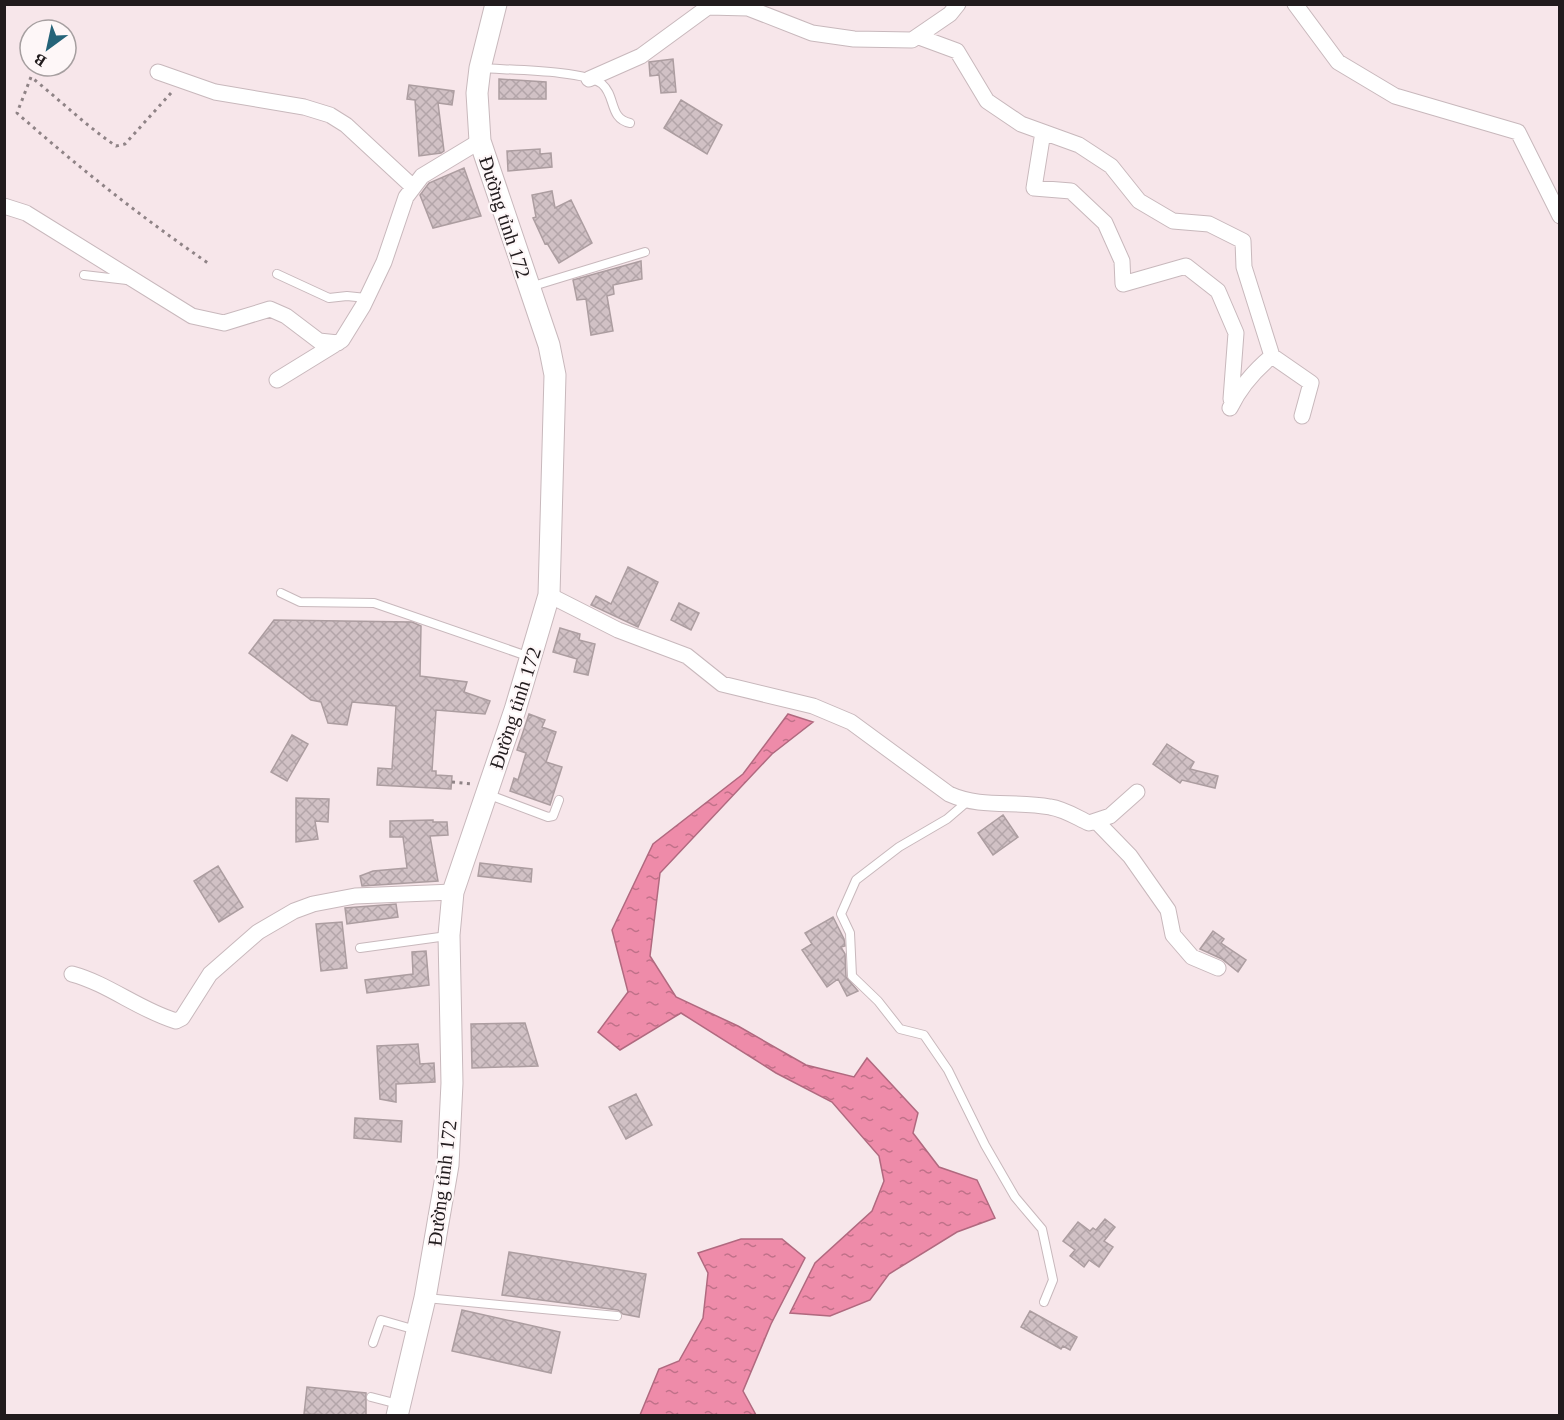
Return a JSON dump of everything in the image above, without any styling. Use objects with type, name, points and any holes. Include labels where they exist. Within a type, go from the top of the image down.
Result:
[{"type":"main road","name":"Đường tỉnh 172","points":[[398,1410],[425,1298],[448,1165],[451,1126],[449,935],[453,892],[532,657],[549,595],[555,375],[549,345],[480,141],[477,93],[480,68],[496,4]]},
{"type":"street","points":[[589,79],[641,56],[708,7],[748,8],[812,33],[843,37],[912,40],[950,14],[958,4]]},
{"type":"street","points":[[1295,4],[1338,62],[1395,96],[1518,132],[1560,216]]},
{"type":"street","points":[[919,37],[957,51],[987,101],[1021,124],[1079,145],[1111,166],[1138,201],[1173,220],[1209,224],[1243,241],[1244,267],[1272,356],[1311,383],[1302,416]]},
{"type":"street","points":[[158,72],[214,92],[317,110],[330,115],[346,125],[413,187]]},
{"type":"street","points":[[1043,132],[1034,188],[1071,191],[1105,224],[1122,261],[1123,284],[1186,266],[1218,291],[1236,333],[1236,362],[1230,408],[1236,395],[1255,370],[1272,356]]},
{"type":"street","points":[[277,380],[338,343],[349,330],[384,262],[406,197],[413,187],[431,169],[480,141]]},
{"type":"street","points":[[4,206],[26,213],[192,316],[225,323],[270,309],[286,316],[319,341],[338,343]]},
{"type":"street","points":[[549,595],[618,630],[687,656],[722,684],[813,706],[851,722],[949,794],[968,801],[1049,807],[1089,823],[1110,816],[1137,792]]},
{"type":"street","points":[[1097,822],[1130,856],[1168,910],[1173,935],[1192,957],[1218,968]]},
{"type":"street","points":[[72,974],[94,980],[156,1014],[176,1021],[182,1018],[210,974],[258,932],[294,911],[324,901],[355,896],[453,892]]},
{"type":"lane","points":[[480,68],[589,79],[606,89],[617,116],[622,121],[630,123]]},
{"type":"lane","points":[[529,288],[645,252]]},
{"type":"lane","points":[[84,274],[134,281]]},
{"type":"lane","points":[[277,274],[329,298],[347,296],[366,298]]},
{"type":"lane","points":[[281,593],[300,602],[374,603],[532,657]]},
{"type":"lane","points":[[486,794],[548,817],[553,816],[559,800]]},
{"type":"lane","points":[[968,801],[947,819],[899,847],[856,880],[840,914],[850,933],[852,976],[878,1001],[900,1029],[924,1035],[948,1070],[985,1145],[1015,1197],[1042,1229],[1053,1280],[1044,1302]]},
{"type":"lane","points":[[360,948],[449,935]]},
{"type":"lane","points":[[425,1298],[617,1316]]},
{"type":"lane","points":[[373,1343],[381,1320],[417,1330]]},
{"type":"lane","points":[[371,1397],[398,1410]]},
{"type":"path","points":[[182,81],[125,144],[116,146],[66,109],[56,97],[31,77],[17,112],[105,188],[208,263]]},
{"type":"water","points":[[788,714],[813,722],[772,754],[660,873],[650,956],[676,997],[738,1026],[806,1065],[854,1077],[867,1058],[918,1113],[913,1133],[939,1167],[977,1180],[995,1218],[957,1232],[889,1274],[870,1300],[830,1316],[790,1313],[815,1263],[872,1211],[884,1181],[879,1156],[832,1102],[776,1073],[681,1013],[620,1050],[598,1032],[628,992],[612,930],[653,844],[743,774]]},
{"type":"water","points":[[741,1239],[782,1239],[805,1258],[771,1324],[743,1391],[756,1415],[640,1415],[659,1369],[679,1361],[703,1318],[708,1273],[698,1253]]},
{"type":"building","points":[[673,59],[676,92],[661,93],[659,75],[650,76],[649,62]]},
{"type":"building","points":[[499,79],[546,82],[546,99],[499,99]]},
{"type":"building","points":[[409,85],[454,91],[452,105],[438,103],[444,151],[441,153],[419,156],[415,100],[407,99]]},
{"type":"building","points":[[681,100],[722,125],[707,154],[664,128]]},
{"type":"building","points":[[540,149],[540,154],[551,153],[552,167],[508,171],[507,151]]},
{"type":"building","points":[[464,168],[481,216],[433,228],[420,195],[429,183]]},
{"type":"building","points":[[552,191],[555,208],[571,200],[592,243],[559,263],[547,243],[545,244],[533,218],[536,217],[532,195]]},
{"type":"building","points":[[641,261],[642,279],[613,285],[614,294],[607,296],[613,331],[591,335],[586,299],[577,300],[573,280]]},
{"type":"building","points":[[628,567],[658,582],[638,627],[591,605],[596,596],[611,604]]},
{"type":"building","points":[[679,603],[699,613],[691,630],[671,620]]},
{"type":"building","points":[[274,620],[412,622],[421,626],[420,676],[467,682],[464,692],[490,701],[485,714],[436,710],[432,771],[436,771],[436,775],[452,776],[451,789],[377,785],[378,768],[392,769],[396,706],[352,702],[347,725],[328,723],[321,702],[311,700],[249,653]]},
{"type":"building","points":[[560,628],[580,634],[579,640],[595,644],[588,675],[574,672],[577,659],[553,652]]},
{"type":"building","points":[[529,714],[545,720],[542,727],[556,732],[546,762],[562,767],[550,805],[510,791],[514,778],[518,780],[526,753],[517,750]]},
{"type":"building","points":[[292,735],[308,744],[287,781],[271,772]]},
{"type":"building","points":[[1167,744],[1194,762],[1190,769],[1218,776],[1215,788],[1182,780],[1180,783],[1153,764]]},
{"type":"building","points":[[296,798],[329,799],[328,822],[315,821],[318,839],[296,842]]},
{"type":"building","points":[[1003,815],[1018,837],[993,855],[978,833]]},
{"type":"building","points":[[433,820],[433,822],[447,822],[448,835],[430,836],[438,881],[362,886],[360,876],[373,871],[407,868],[403,837],[390,837],[390,821]]},
{"type":"building","points":[[480,863],[532,869],[531,882],[478,876]]},
{"type":"building","points":[[218,866],[243,907],[219,922],[194,881]]},
{"type":"building","points":[[396,904],[398,917],[347,924],[345,908]]},
{"type":"building","points":[[833,917],[844,939],[845,946],[841,947],[845,954],[846,977],[858,991],[847,996],[838,979],[827,987],[802,950],[812,944],[805,933]]},
{"type":"building","points":[[342,922],[347,968],[321,971],[316,924]]},
{"type":"building","points":[[1213,931],[1224,939],[1221,943],[1246,960],[1238,972],[1222,959],[1200,949]]},
{"type":"building","points":[[426,951],[429,985],[367,993],[365,980],[413,974],[412,952]]},
{"type":"building","points":[[525,1023],[538,1066],[472,1068],[471,1024]]},
{"type":"building","points":[[418,1044],[420,1064],[434,1063],[435,1082],[396,1084],[396,1102],[380,1099],[377,1046]]},
{"type":"building","points":[[636,1094],[652,1125],[626,1139],[609,1107]]},
{"type":"building","points":[[355,1118],[402,1121],[401,1142],[354,1138]]},
{"type":"building","points":[[1105,1219],[1115,1227],[1104,1241],[1113,1247],[1099,1267],[1089,1260],[1084,1267],[1070,1256],[1075,1250],[1063,1241],[1078,1222],[1090,1231],[1093,1228],[1096,1230]]},
{"type":"building","points":[[509,1252],[646,1274],[639,1317],[623,1314],[618,1310],[502,1295]]},
{"type":"building","points":[[462,1310],[560,1332],[551,1373],[452,1351]]},
{"type":"building","points":[[1030,1311],[1077,1337],[1070,1350],[1063,1346],[1061,1349],[1021,1327]]},
{"type":"building","points":[[307,1387],[366,1393],[366,1416],[304,1414]]}]
